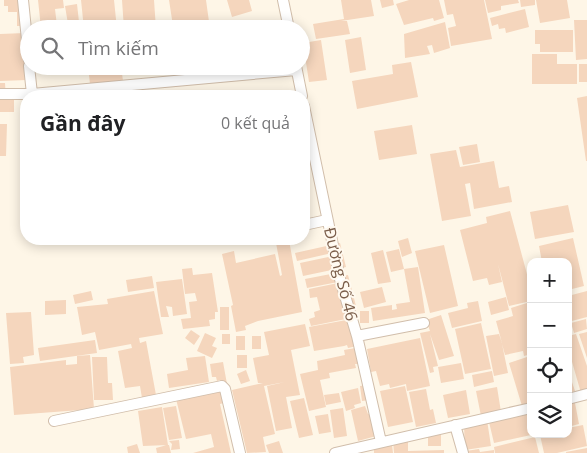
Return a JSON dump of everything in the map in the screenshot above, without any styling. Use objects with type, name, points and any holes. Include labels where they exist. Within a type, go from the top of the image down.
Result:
[{"type":"lane","points":[[22,0],[24,20]]},
{"type":"lane","points":[[283,0],[287,20]]},
{"type":"lane","points":[[30,75],[32,90]]},
{"type":"lane","points":[[73,90],[225,75]]},
{"type":"lane","points":[[298,75],[301,90]]},
{"type":"lane","points":[[0,94],[20,94]]},
{"type":"lane","name":"Đường Số 46","points":[[310,136],[340,279],[357,336],[381,442]]},
{"type":"lane","points":[[310,224],[327,220]]},
{"type":"lane","points":[[357,336],[424,323]]},
{"type":"lane","points":[[54,421],[222,386],[225,389],[240,453]]},
{"type":"lane","points":[[572,398],[587,394]]},
{"type":"lane","points":[[335,453],[527,409]]},
{"type":"lane","points":[[455,425],[463,453]]},
{"type":"building","points":[[4,0],[23,0],[26,20],[20,20],[20,26],[17,26],[17,12],[8,12],[8,6],[4,6]]},
{"type":"building","points":[[38,0],[63,0],[64,8],[55,9],[56,20],[40,20]]},
{"type":"building","points":[[81,0],[114,0],[116,20],[83,20]]},
{"type":"building","points":[[122,0],[154,0],[155,20],[123,20]]},
{"type":"building","points":[[169,0],[206,0],[209,20],[172,20]]},
{"type":"building","points":[[227,0],[249,0],[252,11],[232,17]]},
{"type":"building","points":[[341,0],[371,0],[374,16],[341,21],[347,21],[350,34],[316,39],[313,24],[344,19]]},
{"type":"building","points":[[380,0],[393,0],[394,5],[382,8]]},
{"type":"building","points":[[409,0],[439,0],[444,18],[434,21],[433,18],[404,25],[396,4]]},
{"type":"building","points":[[444,0],[484,0],[492,39],[451,46],[448,28],[456,26],[453,14],[447,15]]},
{"type":"building","points":[[485,0],[518,0],[519,3],[501,6],[501,10],[488,13]]},
{"type":"building","points":[[520,0],[535,0],[535,5],[521,7]]},
{"type":"building","points":[[536,0],[567,0],[570,18],[540,23]]},
{"type":"building","points":[[77,4],[79,20],[67,20],[65,6]]},
{"type":"building","points":[[525,9],[529,27],[506,33],[505,28],[499,29],[498,24],[492,26],[490,18]]},
{"type":"building","points":[[574,20],[587,20],[587,59],[576,60]]},
{"type":"building","points":[[445,22],[450,48],[434,53],[432,45],[427,46],[430,54],[405,58],[404,34]]},
{"type":"building","points":[[535,30],[573,30],[573,52],[540,52],[540,44],[535,44]]},
{"type":"building","points":[[20,33],[20,75],[27,75],[27,80],[0,81],[0,34]]},
{"type":"building","points":[[361,37],[366,70],[350,73],[345,40]]},
{"type":"building","points":[[321,40],[327,80],[309,82],[310,42]]},
{"type":"building","points":[[532,54],[557,54],[557,64],[577,64],[577,84],[532,84]]},
{"type":"building","points":[[411,62],[418,97],[357,109],[352,81],[393,74],[392,65]]},
{"type":"building","points":[[579,64],[587,64],[587,82],[579,82]]},
{"type":"building","points":[[89,75],[122,75],[123,81],[90,84]]},
{"type":"building","points":[[0,83],[5,83],[6,99],[14,98],[14,112],[0,112]]},
{"type":"building","points":[[587,96],[587,161],[586,161],[577,98]]},
{"type":"building","points":[[0,124],[7,124],[6,156],[0,156]]},
{"type":"building","points":[[412,125],[417,154],[379,160],[374,131]]},
{"type":"building","points":[[477,144],[480,162],[463,165],[459,147]]},
{"type":"building","points":[[456,150],[460,167],[494,161],[499,188],[509,186],[512,202],[474,209],[470,183],[465,184],[471,216],[442,221],[430,154]]},
{"type":"building","points":[[568,205],[574,232],[535,239],[530,212]]},
{"type":"building","points":[[510,211],[527,274],[527,302],[509,306],[498,264],[502,282],[489,285],[487,278],[473,281],[460,230],[487,223],[486,217]]},
{"type":"building","points":[[408,238],[412,253],[402,257],[398,241]]},
{"type":"building","points":[[573,238],[584,286],[572,289],[572,258],[541,258],[539,246]]},
{"type":"building","points":[[340,243],[346,267],[303,276],[300,263],[333,256],[332,253],[297,261],[295,253]]},
{"type":"building","points":[[276,245],[290,245],[302,312],[258,321],[245,326],[246,330],[236,332],[231,306],[233,305],[222,254],[234,251],[236,263],[275,254],[280,276],[282,275]]},
{"type":"building","points":[[444,245],[458,306],[430,313],[415,251]]},
{"type":"building","points":[[399,249],[404,269],[391,272],[386,252]]},
{"type":"building","points":[[383,250],[391,282],[378,284],[371,253]]},
{"type":"building","points":[[418,267],[425,313],[373,321],[371,308],[392,305],[392,310],[397,309],[396,304],[410,302],[404,269]]},
{"type":"building","points":[[192,268],[193,275],[212,273],[218,312],[215,312],[215,319],[209,320],[210,326],[183,329],[181,319],[191,318],[189,302],[197,301],[195,293],[185,294],[182,269]]},
{"type":"building","points":[[336,273],[338,282],[307,288],[305,279]]},
{"type":"building","points":[[348,275],[356,306],[346,308],[338,277]]},
{"type":"building","points":[[152,276],[154,288],[128,292],[126,280]]},
{"type":"building","points":[[182,279],[187,314],[173,316],[172,307],[166,306],[169,317],[161,317],[156,282]]},
{"type":"building","points":[[338,283],[346,319],[311,326],[309,319],[315,317],[314,312],[320,310],[317,297],[310,298],[309,289]]},
{"type":"building","points":[[382,287],[386,302],[364,308],[360,292]]},
{"type":"building","points":[[91,291],[93,300],[75,304],[73,295]]},
{"type":"building","points":[[154,291],[163,334],[139,338],[140,343],[146,341],[156,395],[142,398],[140,386],[125,388],[118,351],[132,348],[131,344],[99,350],[95,332],[82,335],[77,307],[108,304],[107,299]]},
{"type":"building","points":[[587,291],[587,317],[572,321],[572,295]]},
{"type":"building","points":[[506,297],[509,310],[491,315],[488,302]]},
{"type":"building","points":[[66,300],[66,314],[45,315],[45,301]]},
{"type":"building","points":[[478,301],[482,321],[452,328],[448,313],[468,308],[467,303]]},
{"type":"building","points":[[527,303],[527,355],[524,356],[523,351],[505,355],[502,344],[508,373],[494,376],[486,336],[499,334],[502,343],[496,321],[513,316],[511,308]]},
{"type":"building","points":[[220,307],[229,307],[229,330],[220,330]]},
{"type":"building","points":[[360,311],[369,311],[369,323],[360,323]]},
{"type":"building","points":[[31,312],[34,355],[23,357],[24,363],[10,364],[6,313]]},
{"type":"building","points":[[441,315],[454,356],[439,360],[430,334],[438,366],[433,367],[434,372],[430,373],[420,333],[430,331],[426,320]]},
{"type":"building","points":[[357,318],[362,345],[348,348],[347,345],[314,351],[309,327]]},
{"type":"building","points":[[586,319],[587,329],[574,333],[572,323]]},
{"type":"building","points":[[481,323],[491,369],[465,374],[455,329]]},
{"type":"building","points":[[305,324],[310,346],[291,350],[300,395],[286,397],[292,428],[276,431],[267,386],[285,382],[264,386],[275,434],[263,437],[266,452],[247,453],[232,390],[263,383],[258,383],[253,358],[269,355],[264,332]]},
{"type":"building","points":[[191,330],[200,336],[194,345],[185,338]]},
{"type":"building","points":[[587,332],[587,358],[579,334]]},
{"type":"building","points":[[205,333],[216,338],[212,346],[217,348],[212,358],[197,351]]},
{"type":"building","points":[[222,334],[230,334],[230,344],[222,344]]},
{"type":"building","points":[[576,334],[587,366],[587,391],[581,393],[572,362],[572,335]]},
{"type":"building","points":[[236,336],[245,336],[245,350],[236,350]]},
{"type":"building","points":[[252,336],[261,336],[261,349],[252,349]]},
{"type":"building","points":[[420,338],[430,386],[407,391],[406,384],[390,388],[389,384],[380,386],[376,371],[371,372],[367,349]]},
{"type":"building","points":[[95,340],[97,353],[40,361],[38,348]]},
{"type":"building","points":[[361,347],[358,364],[355,364],[356,368],[329,373],[330,378],[320,380],[326,407],[309,411],[300,374],[318,370],[317,361],[345,355],[344,350]]},
{"type":"building","points":[[90,355],[94,409],[14,415],[10,367],[66,360],[66,365],[77,364],[77,356]]},
{"type":"building","points":[[237,355],[247,355],[247,368],[237,368]]},
{"type":"building","points":[[205,356],[209,382],[169,388],[167,374],[188,370],[186,358]]},
{"type":"building","points":[[92,357],[107,357],[108,383],[112,383],[113,400],[94,400]]},
{"type":"building","points":[[527,357],[527,405],[522,406],[509,363]]},
{"type":"building","points":[[223,362],[227,384],[220,384],[220,380],[217,381],[216,377],[212,377],[210,364]]},
{"type":"building","points":[[461,363],[464,379],[441,383],[438,367]]},
{"type":"building","points":[[246,370],[250,381],[241,384],[237,374]]},
{"type":"building","points":[[492,371],[494,382],[474,387],[472,375]]},
{"type":"building","points":[[367,385],[370,400],[362,401],[360,386]]},
{"type":"building","points":[[405,386],[413,422],[388,427],[380,391]]},
{"type":"building","points":[[497,387],[501,412],[481,416],[476,391]]},
{"type":"building","points":[[358,388],[361,403],[354,405],[355,408],[346,411],[341,392]]},
{"type":"building","points":[[223,389],[227,402],[220,404],[231,453],[193,453],[214,447],[211,434],[186,439],[176,399]]},
{"type":"building","points":[[426,389],[430,410],[433,409],[436,423],[416,427],[409,392]]},
{"type":"building","points":[[466,390],[470,414],[448,418],[443,395]]},
{"type":"building","points":[[339,393],[341,402],[326,405],[324,395]]},
{"type":"building","points":[[304,398],[313,435],[299,438],[290,401]]},
{"type":"building","points":[[572,403],[575,403],[579,424],[572,426]]},
{"type":"building","points":[[176,406],[182,438],[169,440],[163,408]]},
{"type":"building","points":[[365,406],[368,414],[376,411],[380,435],[358,441],[351,410]]},
{"type":"building","points":[[162,407],[168,445],[143,446],[138,411]]},
{"type":"building","points":[[343,408],[347,436],[334,438],[330,410]]},
{"type":"building","points":[[328,414],[331,432],[319,434],[315,416]]},
{"type":"building","points":[[527,414],[527,436],[494,443],[489,422]]},
{"type":"building","points":[[487,420],[491,446],[465,450],[464,426]]},
{"type":"building","points":[[583,425],[587,446],[557,453],[544,453],[541,438],[572,438],[572,427]]},
{"type":"building","points":[[428,435],[441,435],[441,446],[428,446]]},
{"type":"building","points":[[535,438],[539,453],[495,453],[494,447]]},
{"type":"building","points":[[179,440],[180,449],[171,450],[172,444],[169,441]]},
{"type":"building","points":[[393,440],[408,440],[408,451],[444,450],[444,453],[394,453]]},
{"type":"building","points":[[279,441],[283,453],[269,453],[266,445]]},
{"type":"building","points":[[137,444],[140,453],[128,453],[127,447]]},
{"type":"building","points":[[169,445],[171,453],[157,453],[156,448]]},
{"type":"building","points":[[374,445],[392,445],[393,453],[374,453]]},
{"type":"building","points":[[587,448],[587,453],[566,453],[566,452]]},
{"type":"building","points":[[479,449],[480,452],[494,450],[494,453],[467,453],[466,451]]}]
